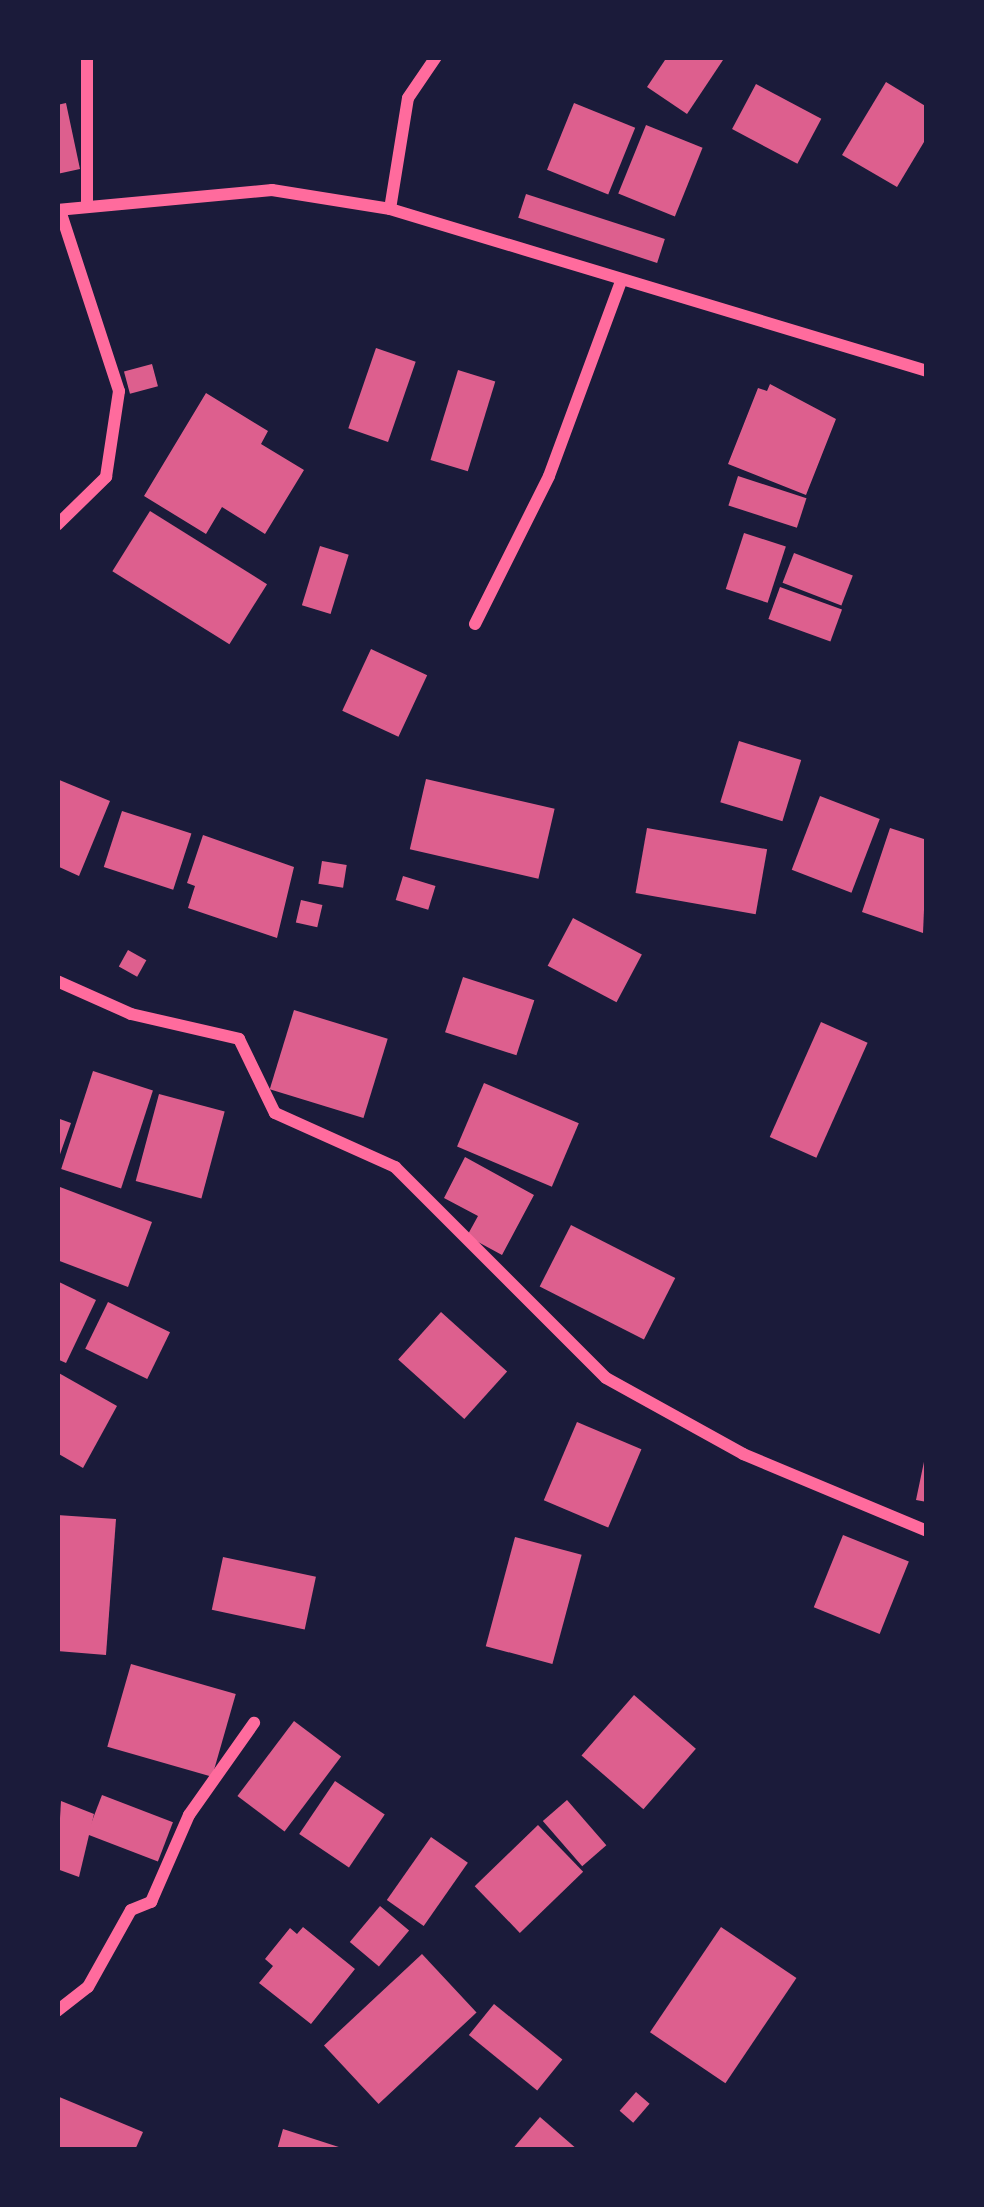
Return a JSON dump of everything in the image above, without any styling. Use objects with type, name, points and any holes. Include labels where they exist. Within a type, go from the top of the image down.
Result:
[{"type":"street","points":[[87,57],[87,207]]},
{"type":"street","points":[[390,209],[408,98],[436,57]]},
{"type":"street","points":[[57,525],[106,477],[119,391],[58,210],[272,190],[390,209],[620,284],[927,370]]},
{"type":"street","points":[[475,624],[549,476],[620,284]]},
{"type":"street","points":[[57,981],[131,1014],[239,1039],[275,1113],[395,1167],[606,1378],[743,1454],[927,1531]]},
{"type":"street","points":[[57,2011],[88,1987],[131,1910],[151,1902],[189,1814],[254,1723]]},
{"type":"building","points":[[667,57],[725,57],[687,114],[647,87]]},
{"type":"building","points":[[886,82],[927,107],[927,137],[897,187],[842,155]]},
{"type":"building","points":[[756,84],[821,119],[797,164],[732,129]]},
{"type":"building","points":[[66,103],[80,169],[57,174],[57,105]]},
{"type":"building","points":[[574,103],[635,128],[608,194],[547,170]]},
{"type":"building","points":[[646,125],[703,148],[675,216],[618,194]]},
{"type":"building","points":[[526,194],[665,239],[657,263],[518,218]]},
{"type":"building","points":[[376,348],[416,362],[388,442],[348,428]]},
{"type":"building","points":[[152,364],[158,386],[130,394],[124,372]]},
{"type":"building","points":[[458,370],[495,381],[468,471],[431,460]]},
{"type":"building","points":[[770,384],[836,419],[806,495],[728,464],[758,388],[767,391]]},
{"type":"building","points":[[206,393],[268,431],[261,444],[304,470],[265,534],[222,507],[206,534],[144,496]]},
{"type":"building","points":[[738,476],[806,498],[797,528],[728,505]]},
{"type":"building","points":[[150,511],[267,584],[229,644],[112,571]]},
{"type":"building","points":[[744,533],[786,547],[768,603],[726,589]]},
{"type":"building","points":[[320,546],[349,555],[331,614],[302,605]]},
{"type":"building","points":[[794,553],[853,576],[841,605],[783,583]]},
{"type":"building","points":[[780,587],[842,610],[830,642],[768,619]]},
{"type":"building","points":[[371,649],[427,675],[398,737],[342,711]]},
{"type":"building","points":[[739,741],[801,760],[782,821],[720,802]]},
{"type":"building","points":[[57,779],[110,801],[79,876],[57,866]]},
{"type":"building","points":[[426,779],[555,809],[538,879],[410,849]]},
{"type":"building","points":[[820,796],[880,819],[851,893],[792,870]]},
{"type":"building","points":[[122,811],[191,834],[173,890],[104,867]]},
{"type":"building","points":[[647,828],[767,849],[756,914],[636,893]]},
{"type":"building","points":[[890,828],[927,840],[923,933],[862,912]]},
{"type":"building","points":[[203,835],[294,867],[277,938],[188,908],[195,886],[187,883]]},
{"type":"building","points":[[322,861],[347,865],[343,888],[318,884]]},
{"type":"building","points":[[403,876],[436,886],[428,910],[396,900]]},
{"type":"building","points":[[301,900],[322,905],[317,927],[296,922]]},
{"type":"building","points":[[573,918],[642,955],[617,1002],[548,966]]},
{"type":"building","points":[[128,950],[146,960],[137,977],[119,967]]},
{"type":"building","points":[[463,977],[534,1000],[516,1055],[445,1032]]},
{"type":"building","points":[[294,1010],[388,1039],[363,1118],[270,1089]]},
{"type":"building","points":[[821,1022],[868,1043],[816,1158],[770,1137]]},
{"type":"building","points":[[93,1071],[153,1090],[121,1188],[61,1169]]},
{"type":"building","points":[[484,1083],[579,1123],[552,1187],[457,1147]]},
{"type":"building","points":[[159,1094],[225,1112],[201,1199],[136,1181]]},
{"type":"building","points":[[57,1118],[71,1123],[58,1160],[57,1160]]},
{"type":"building","points":[[465,1157],[534,1195],[502,1255],[467,1236],[478,1216],[444,1198]]},
{"type":"building","points":[[60,1187],[152,1222],[128,1287],[57,1260]]},
{"type":"building","points":[[571,1225],[675,1278],[644,1340],[540,1286]]},
{"type":"building","points":[[57,1281],[96,1300],[66,1363],[57,1359]]},
{"type":"building","points":[[108,1302],[170,1332],[147,1379],[85,1349]]},
{"type":"building","points":[[441,1312],[507,1372],[464,1419],[398,1360]]},
{"type":"building","points":[[57,1372],[117,1406],[83,1468],[57,1453]]},
{"type":"building","points":[[577,1422],[641,1449],[608,1528],[544,1500]]},
{"type":"building","points":[[927,1457],[927,1502],[916,1500]]},
{"type":"building","points":[[57,1515],[116,1519],[106,1655],[57,1651]]},
{"type":"building","points":[[843,1535],[909,1562],[880,1634],[814,1607]]},
{"type":"building","points":[[515,1537],[582,1555],[552,1664],[486,1646]]},
{"type":"building","points":[[223,1557],[316,1577],[305,1630],[212,1610]]},
{"type":"building","points":[[131,1664],[236,1694],[212,1777],[107,1747]]},
{"type":"building","points":[[634,1695],[696,1749],[643,1809],[582,1755]]},
{"type":"building","points":[[294,1721],[341,1757],[285,1832],[237,1796]]},
{"type":"building","points":[[335,1781],[385,1815],[349,1868],[299,1834]]},
{"type":"building","points":[[102,1795],[173,1822],[158,1861],[87,1834]]},
{"type":"building","points":[[567,1800],[606,1845],[582,1866],[543,1821]]},
{"type":"building","points":[[61,1801],[94,1814],[79,1877],[57,1869]]},
{"type":"building","points":[[538,1825],[583,1872],[520,1933],[475,1886]]},
{"type":"building","points":[[431,1837],[468,1863],[424,1926],[387,1900]]},
{"type":"building","points":[[380,1906],[409,1930],[379,1966],[350,1942]]},
{"type":"building","points":[[303,1927],[355,1969],[311,2024],[259,1983],[273,1966],[265,1959],[290,1928],[297,1934]]},
{"type":"building","points":[[721,1927],[796,1978],[725,2083],[650,2032]]},
{"type":"building","points":[[422,1954],[477,2013],[379,2104],[324,2045]]},
{"type":"building","points":[[494,2004],[562,2059],[537,2090],[469,2035]]},
{"type":"building","points":[[636,2092],[650,2104],[633,2123],[620,2111]]},
{"type":"building","points":[[57,2096],[143,2132],[135,2150],[57,2150]]},
{"type":"building","points":[[540,2117],[578,2150],[512,2150]]},
{"type":"building","points":[[283,2129],[345,2149],[345,2150],[277,2150]]}]
